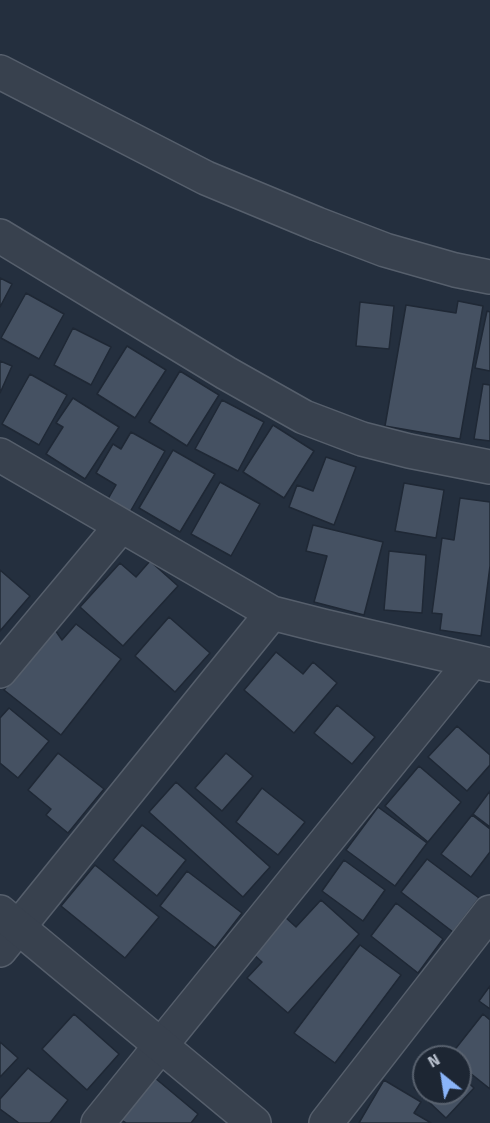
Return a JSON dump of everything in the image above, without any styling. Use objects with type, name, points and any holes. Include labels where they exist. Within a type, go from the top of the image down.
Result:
[{"type":"street","points":[[0,72],[206,178],[385,250],[455,270],[490,277]]},
{"type":"street","points":[[0,236],[226,373],[304,417],[362,439],[490,467]]},
{"type":"street","points":[[0,455],[272,613],[481,663],[98,1123]]},
{"type":"street","points":[[0,671],[121,526]]},
{"type":"street","points":[[254,1123],[161,1046],[6,930],[272,613]]},
{"type":"street","points":[[326,1123],[490,912]]},
{"type":"building","points":[[0,278],[12,284],[0,307]]},
{"type":"building","points":[[26,293],[64,314],[39,359],[1,338]]},
{"type":"building","points":[[458,301],[483,306],[460,439],[385,426],[406,305],[456,313]]},
{"type":"building","points":[[360,302],[394,306],[389,349],[356,346]]},
{"type":"building","points":[[487,311],[490,312],[490,371],[475,368]]},
{"type":"building","points":[[73,328],[111,347],[91,385],[54,365]]},
{"type":"building","points":[[127,346],[166,370],[135,418],[97,394]]},
{"type":"building","points":[[0,361],[12,366],[0,393]]},
{"type":"building","points":[[180,371],[219,395],[187,446],[149,422]]},
{"type":"building","points":[[30,374],[67,395],[39,445],[2,424]]},
{"type":"building","points":[[483,384],[490,385],[490,441],[474,439]]},
{"type":"building","points":[[73,398],[119,427],[85,479],[46,454],[63,427],[56,423]]},
{"type":"building","points":[[222,400],[264,422],[238,471],[195,449]]},
{"type":"building","points":[[273,425],[314,451],[284,498],[243,472]]},
{"type":"building","points":[[131,432],[165,451],[130,512],[108,499],[116,485],[96,473],[113,444],[121,449]]},
{"type":"building","points":[[173,450],[215,474],[180,532],[139,508]]},
{"type":"building","points":[[326,457],[356,467],[334,525],[289,507],[297,485],[313,491]]},
{"type":"building","points":[[220,482],[260,504],[231,556],[191,534]]},
{"type":"building","points":[[404,483],[444,490],[436,538],[395,531]]},
{"type":"building","points":[[460,498],[490,502],[490,566],[481,636],[440,630],[442,614],[432,613],[442,538],[454,540]]},
{"type":"building","points":[[313,525],[383,542],[364,615],[314,602],[327,556],[306,551]]},
{"type":"building","points":[[389,551],[426,555],[422,613],[384,610]]},
{"type":"building","points":[[150,561],[178,586],[123,646],[80,607],[120,563],[136,577]]},
{"type":"building","points":[[0,570],[30,596],[0,631]]},
{"type":"building","points":[[169,617],[210,653],[175,692],[135,656]]},
{"type":"building","points":[[76,624],[121,659],[61,735],[4,690],[53,627],[62,640]]},
{"type":"building","points":[[276,652],[303,674],[313,662],[337,683],[294,733],[244,690]]},
{"type":"building","points":[[337,705],[375,737],[352,764],[314,733]]},
{"type":"building","points":[[9,708],[49,741],[18,778],[0,763],[0,718]]},
{"type":"building","points":[[457,726],[490,755],[490,765],[467,791],[428,757]]},
{"type":"building","points":[[58,753],[104,789],[68,833],[46,815],[51,809],[28,790]]},
{"type":"building","points":[[226,753],[253,776],[222,811],[195,788]]},
{"type":"building","points":[[419,766],[461,802],[428,842],[385,806]]},
{"type":"building","points":[[176,782],[270,867],[243,897],[149,812]]},
{"type":"building","points":[[262,788],[305,822],[278,855],[236,822]]},
{"type":"building","points":[[490,791],[490,827],[473,814]]},
{"type":"building","points":[[378,807],[427,843],[395,886],[346,850]]},
{"type":"building","points":[[472,815],[490,829],[490,852],[471,877],[441,854]]},
{"type":"building","points":[[142,825],[186,860],[157,896],[113,860]]},
{"type":"building","points":[[427,859],[479,898],[453,932],[401,892]]},
{"type":"building","points":[[344,860],[385,890],[363,921],[322,891]]},
{"type":"building","points":[[95,865],[159,917],[125,958],[61,906]]},
{"type":"building","points":[[187,871],[242,913],[215,948],[160,906]]},
{"type":"building","points":[[321,900],[359,934],[288,1013],[247,978],[262,962],[252,953],[285,917],[296,927]]},
{"type":"building","points":[[396,903],[443,939],[418,973],[371,936]]},
{"type":"building","points":[[360,945],[401,975],[335,1063],[294,1033]]},
{"type":"building","points":[[490,986],[490,1009],[479,1001]]},
{"type":"building","points":[[74,1014],[119,1054],[87,1090],[42,1049]]},
{"type":"building","points":[[483,1014],[490,1020],[490,1089],[472,1075],[472,1045],[458,1045]]},
{"type":"building","points":[[0,1042],[18,1058],[0,1077]]},
{"type":"building","points":[[28,1068],[68,1100],[50,1123],[19,1123],[0,1109],[0,1099]]},
{"type":"building","points":[[155,1078],[198,1114],[191,1123],[126,1123],[121,1120]]},
{"type":"building","points":[[384,1080],[412,1097],[412,1105],[419,1105],[414,1113],[431,1123],[359,1123]]},
{"type":"building","points":[[432,1105],[458,1105],[446,1118]]}]
